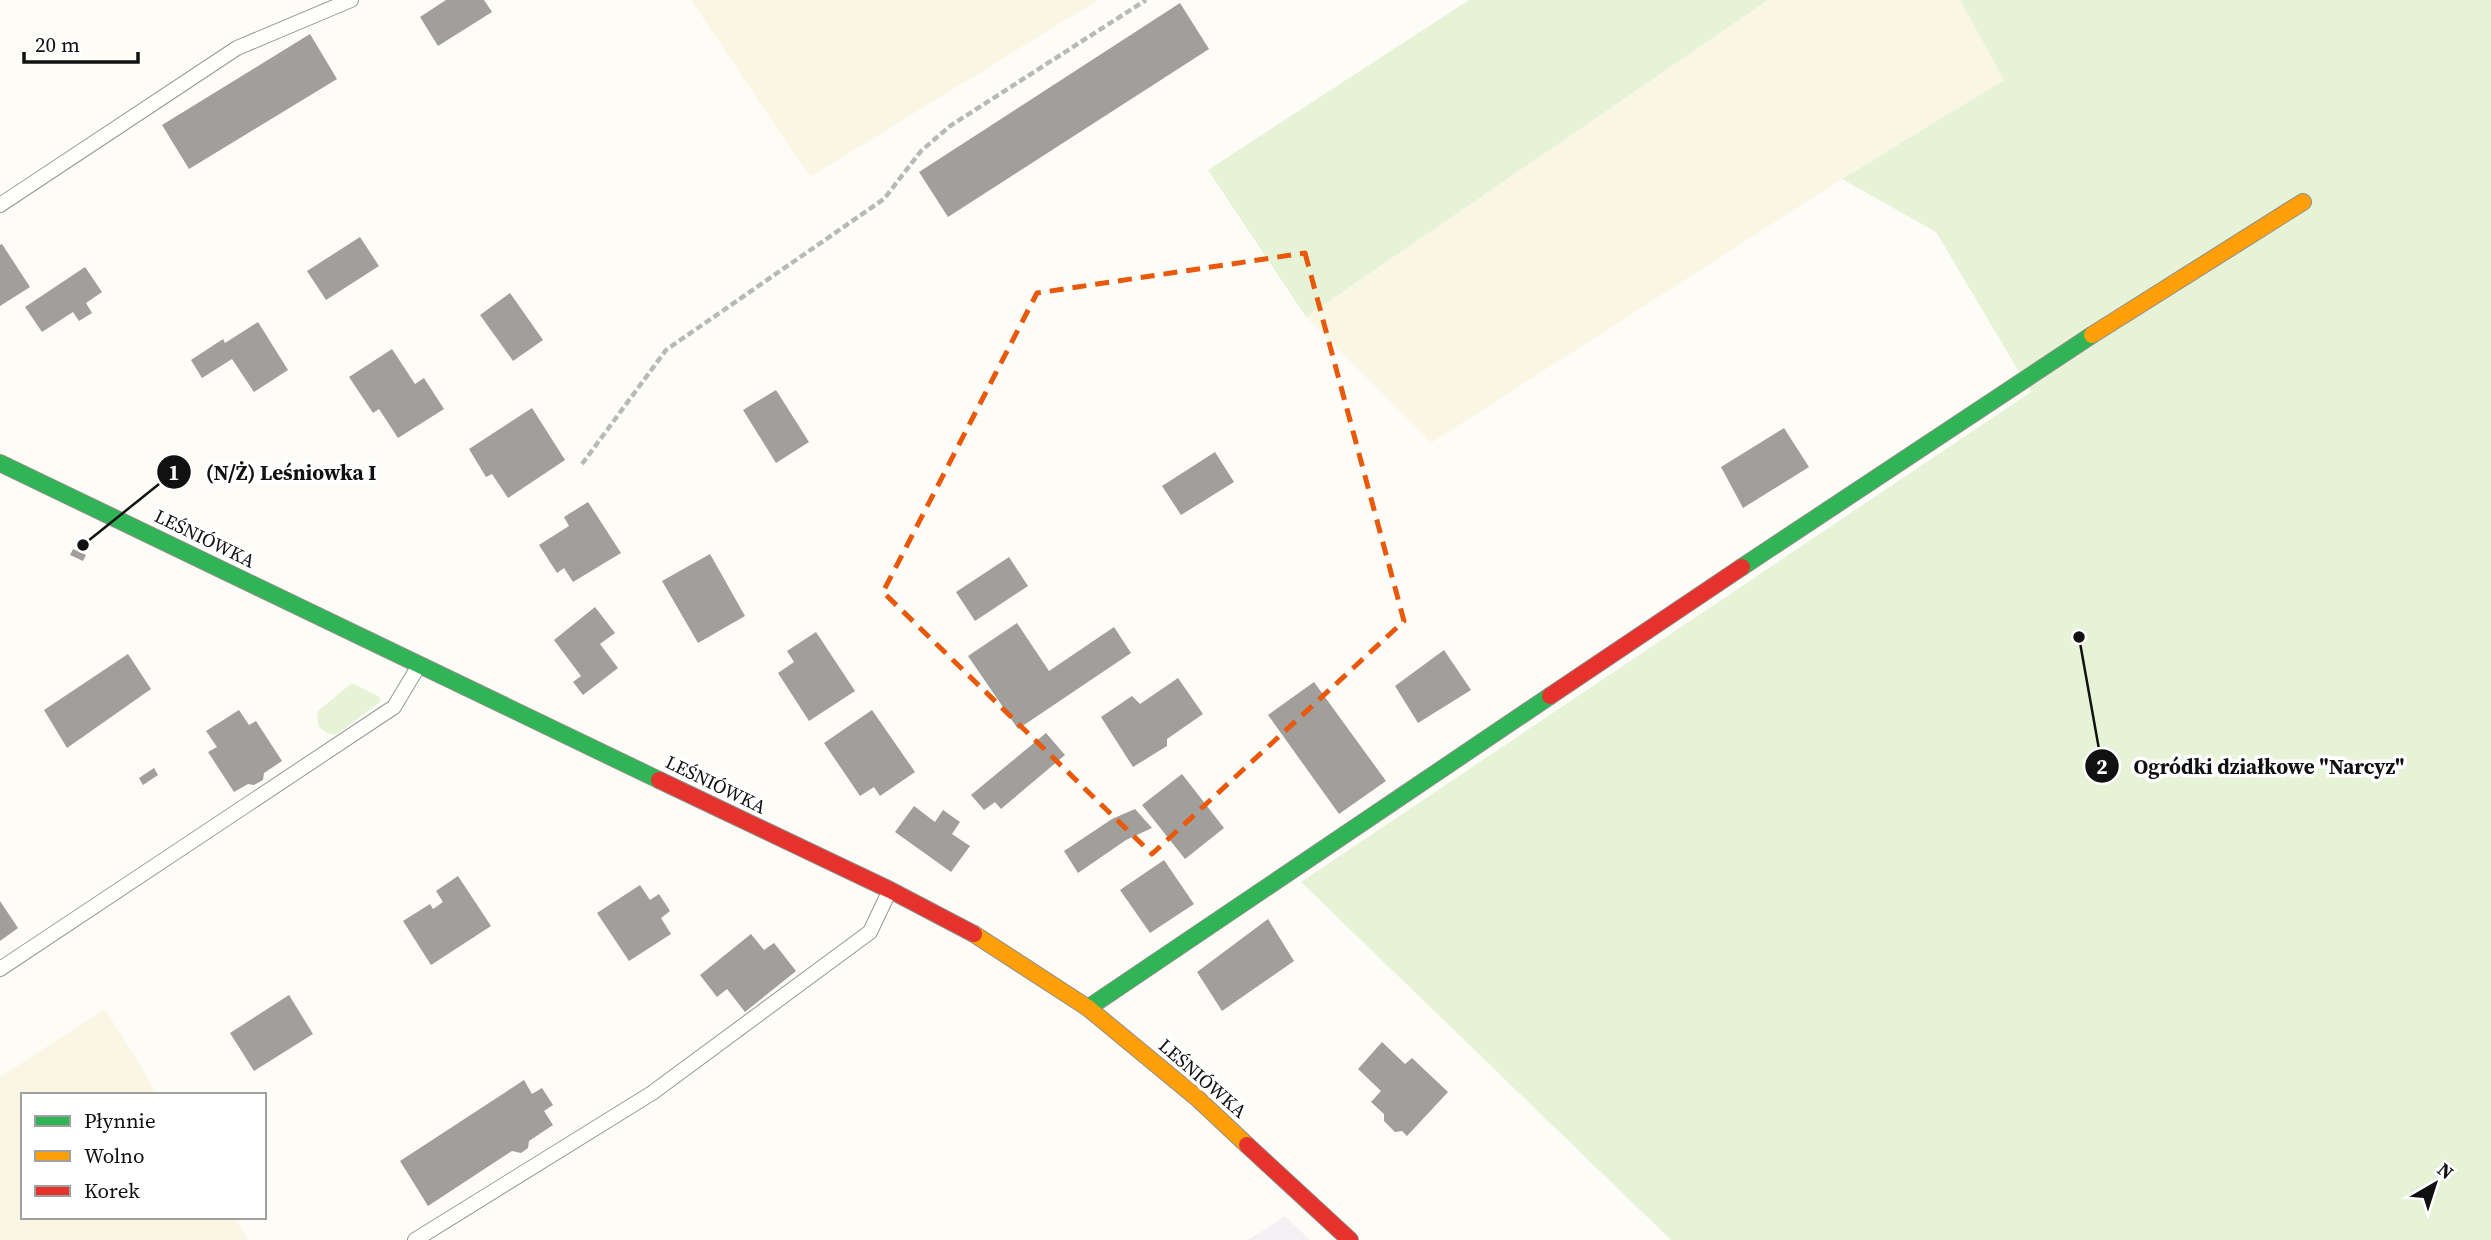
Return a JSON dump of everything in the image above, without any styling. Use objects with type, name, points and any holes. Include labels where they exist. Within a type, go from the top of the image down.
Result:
[{"type":"street","points":[[1088,1008],[2050,361],[2303,202]]},
{"type":"street","name":"LEŚNIÓWKA","points":[[0,463],[890,890],[986,941],[1088,1008],[1197,1098],[1350,1240]]},
{"type":"lane","points":[[0,205],[237,48],[351,0]]},
{"type":"lane","points":[[0,969],[394,707],[419,666]]},
{"type":"lane","points":[[415,1240],[652,1093],[870,932],[890,890]]},
{"type":"path","points":[[582,464],[666,350],[884,199],[921,151],[950,126],[1146,0]]},
{"type":"highlighted area","points":[[1305,253],[1404,621],[1152,854],[883,592],[1037,293]]},
{"type":"shaded area","points":[[691,0],[1098,0],[810,177]]},
{"type":"shaded area","points":[[1768,0],[1960,0],[2004,80],[1842,179],[1431,443],[1306,317]]},
{"type":"shaded area","points":[[105,1009],[157,1093],[21,1093],[21,1219],[235,1219],[248,1240],[0,1240],[0,1077]]},
{"type":"shaded area","points":[[1285,1216],[1310,1240],[1248,1240]]},
{"type":"green space","points":[[1469,0],[1768,0],[1306,317],[1208,170]]},
{"type":"green space","points":[[1960,0],[2491,0],[2491,1240],[1671,1240],[1301,882],[2031,392],[1936,232],[1842,179],[2004,80]]},
{"type":"green space","points":[[352,683],[380,697],[380,702],[336,735],[326,733],[318,725],[318,711]]},
{"type":"building","points":[[446,0],[484,0],[492,12],[438,46],[420,17]]},
{"type":"building","points":[[1180,3],[1209,49],[948,217],[919,172]]},
{"type":"building","points":[[310,34],[337,79],[189,169],[162,125]]},
{"type":"building","points":[[360,237],[379,266],[326,300],[307,271]]},
{"type":"building","points":[[2,244],[30,287],[0,306],[0,245]]},
{"type":"building","points":[[85,267],[102,292],[86,303],[92,313],[79,321],[73,312],[42,332],[25,307]]},
{"type":"building","points":[[510,293],[543,340],[513,361],[480,315]]},
{"type":"building","points":[[258,322],[288,370],[254,392],[232,359],[202,378],[191,360],[223,339],[225,343]]},
{"type":"building","points":[[392,349],[415,384],[424,378],[444,409],[398,438],[379,409],[373,413],[349,377]]},
{"type":"building","points":[[776,390],[809,442],[776,463],[743,410]]},
{"type":"building","points":[[532,408],[565,460],[508,498],[492,474],[486,477],[469,449]]},
{"type":"building","points":[[1784,428],[1809,467],[1743,508],[1721,467]]},
{"type":"building","points":[[1215,452],[1234,482],[1181,515],[1162,486]]},
{"type":"building","points":[[588,502],[621,553],[573,582],[564,568],[557,573],[539,545],[569,526],[564,517]]},
{"type":"building","points":[[73,549],[86,555],[83,561],[70,555]]},
{"type":"building","points":[[710,554],[745,616],[698,643],[662,581]]},
{"type":"building","points":[[1009,557],[1028,586],[975,621],[956,592]]},
{"type":"building","points":[[595,607],[615,633],[600,644],[618,668],[583,695],[573,682],[581,676],[554,640]]},
{"type":"building","points":[[1017,623],[1049,671],[1114,627],[1131,653],[1018,729],[968,656]]},
{"type":"building","points":[[816,632],[855,691],[809,721],[778,673],[794,662],[787,651]]},
{"type":"building","points":[[1444,650],[1471,690],[1418,723],[1395,686]]},
{"type":"building","points":[[128,654],[151,689],[67,748],[44,710]]},
{"type":"building","points":[[1178,678],[1203,714],[1167,739],[1167,746],[1133,767],[1101,717],[1132,696],[1140,704]]},
{"type":"building","points":[[1314,682],[1386,781],[1339,814],[1268,715]]},
{"type":"building","points":[[239,710],[249,725],[256,721],[282,761],[264,773],[263,780],[234,792],[208,752],[217,747],[206,731]]},
{"type":"building","points":[[872,710],[915,772],[880,796],[874,787],[860,796],[824,743]]},
{"type":"building","points":[[1046,733],[1065,755],[1001,809],[995,802],[984,810],[971,795]]},
{"type":"building","points":[[154,768],[158,775],[143,785],[139,778]]},
{"type":"building","points":[[1182,774],[1224,828],[1185,859],[1142,805]]},
{"type":"building","points":[[914,806],[935,822],[943,810],[960,822],[952,834],[970,846],[951,872],[895,832]]},
{"type":"building","points":[[1135,809],[1152,828],[1126,840],[1078,873],[1064,851],[1112,819]]},
{"type":"building","points":[[1164,860],[1194,904],[1150,933],[1120,890]]},
{"type":"building","points":[[458,876],[491,926],[431,965],[403,921],[430,904],[433,909],[443,902],[436,891]]},
{"type":"building","points":[[640,885],[650,900],[659,894],[670,911],[661,918],[671,934],[629,961],[597,913]]},
{"type":"building","points":[[0,901],[18,928],[0,941]]},
{"type":"building","points":[[1268,919],[1294,961],[1222,1011],[1197,972]]},
{"type":"building","points":[[751,934],[764,950],[774,943],[796,971],[745,1012],[727,989],[717,997],[700,975]]},
{"type":"building","points":[[289,995],[313,1034],[254,1071],[230,1033]]},
{"type":"building","points":[[1382,1042],[1405,1064],[1412,1058],[1448,1092],[1407,1136],[1402,1131],[1395,1132],[1384,1121],[1384,1114],[1371,1102],[1381,1091],[1358,1069]]},
{"type":"building","points":[[524,1080],[532,1094],[542,1088],[553,1105],[544,1111],[553,1125],[529,1141],[528,1148],[521,1153],[512,1151],[428,1206],[400,1161]]},
{"type":"traffic: fast","points":[[1742,567],[2092,335]]},
{"type":"traffic: fast","points":[[0,463],[659,780]]},
{"type":"traffic: fast","points":[[1088,1008],[1550,696]]},
{"type":"traffic: slow","points":[[2092,335],[2303,202]]},
{"type":"traffic: slow","points":[[974,934],[1088,1008],[1197,1098],[1247,1145]]},
{"type":"traffic: jam","points":[[1550,696],[1742,567]]},
{"type":"traffic: jam","points":[[659,780],[890,890],[974,934]]},
{"type":"traffic: jam","points":[[1247,1145],[1350,1240]]},
{"type":"place","name":"(N/Ż) Leśniowka I","points":[[83,545]]},
{"type":"place","name":"Ogródki działkowe \"Narcyz\"","points":[[2079,637]]}]
